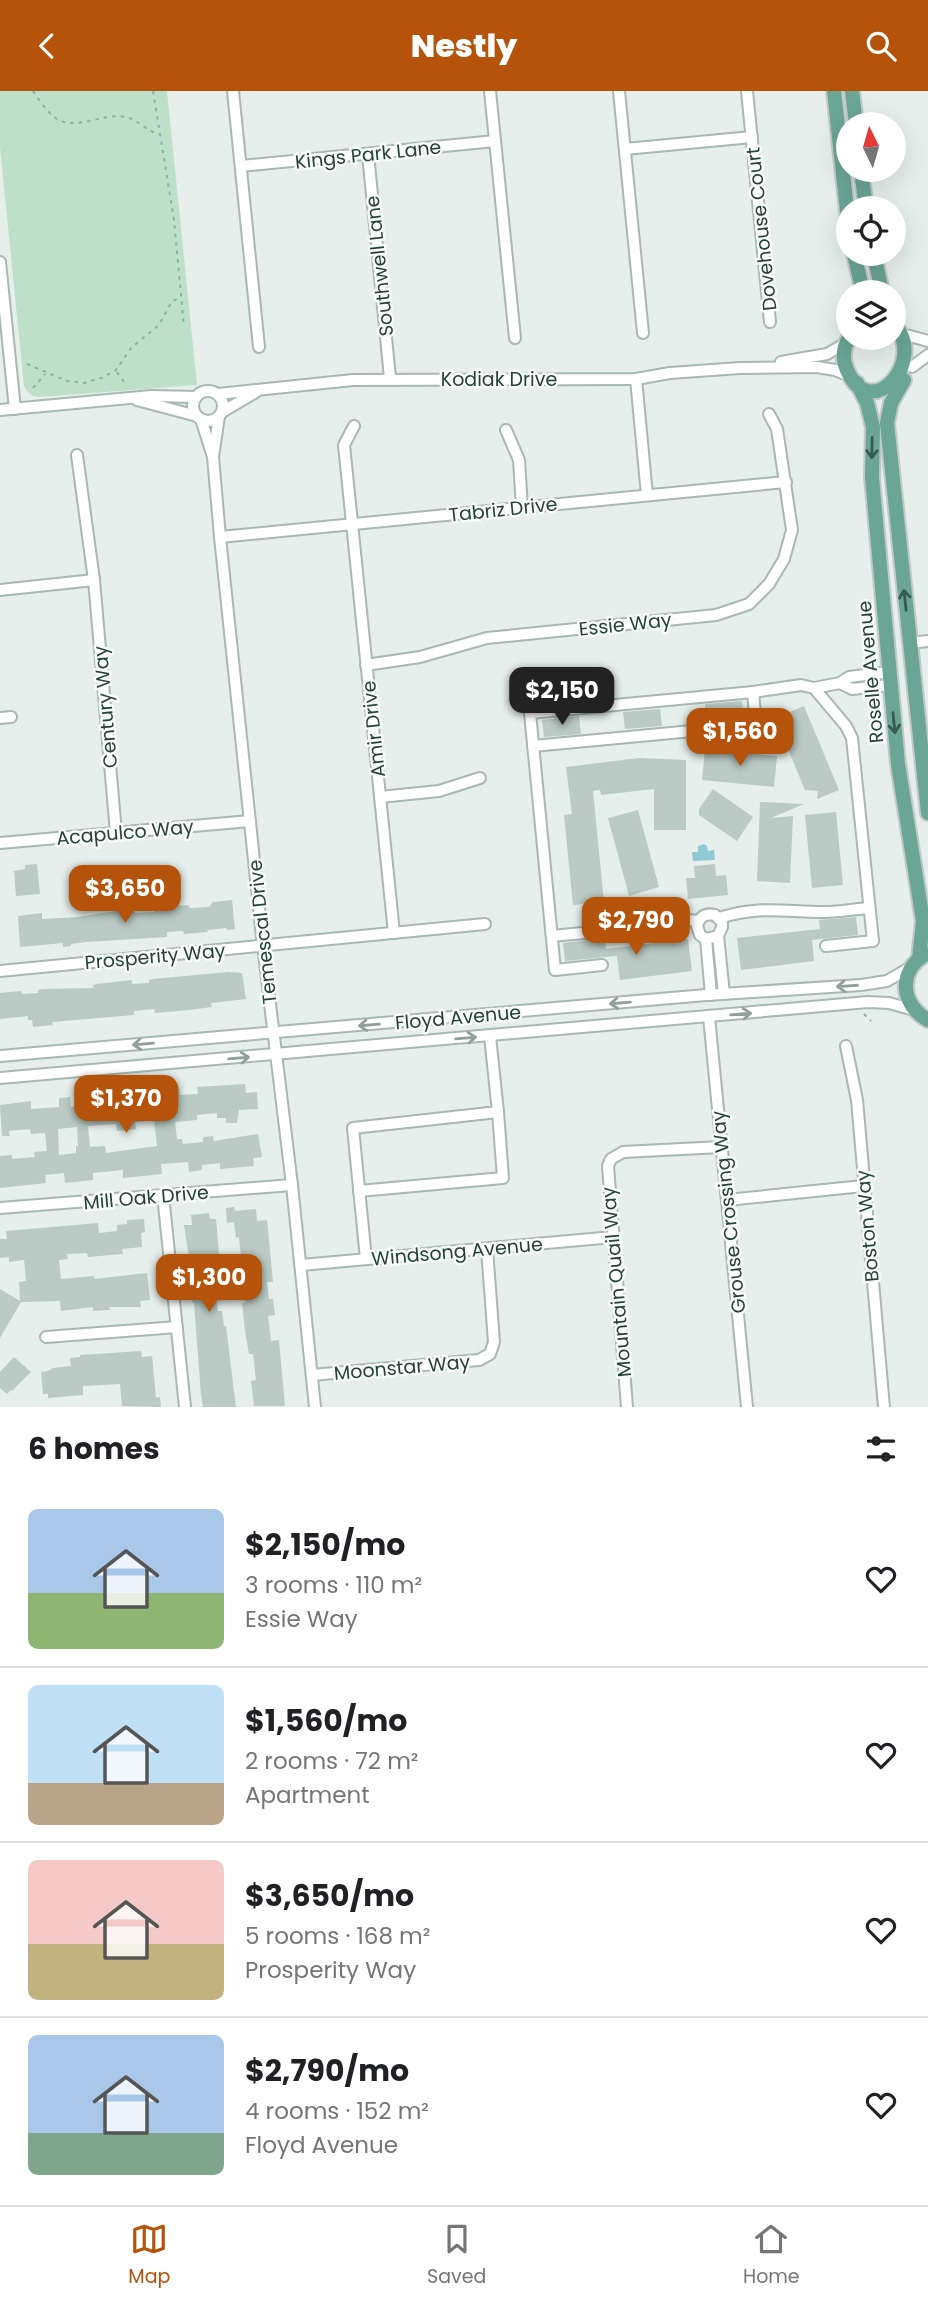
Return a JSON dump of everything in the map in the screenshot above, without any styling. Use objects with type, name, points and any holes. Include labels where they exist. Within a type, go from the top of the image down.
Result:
[{"type":"main road","points":[[834,91],[845,196]]},
{"type":"main road","points":[[852,91],[855,112]]},
{"type":"main road","points":[[906,338],[914,351],[912,367],[891,403],[887,423],[928,814]]},
{"type":"main road","name":"Roselle Avenue","points":[[846,350],[844,358],[867,403],[873,427],[872,478],[898,764],[923,921],[919,960],[906,985],[907,997],[923,1018]]},
{"type":"main road","points":[[853,380],[877,391],[895,387],[904,380]]},
{"type":"street","points":[[233,91],[259,347]]},
{"type":"street","points":[[490,91],[515,338]]},
{"type":"street","points":[[619,91],[643,333]]},
{"type":"street","name":"Dovehouse Court","points":[[747,91],[770,322]]},
{"type":"street","points":[[625,149],[752,137]]},
{"type":"street","name":"Kings Park Lane","points":[[241,166],[495,141]]},
{"type":"street","name":"Southwell Lane","points":[[368,154],[390,378]]},
{"type":"street","points":[[0,262],[2,308],[15,409]]},
{"type":"street","points":[[906,330],[928,341]]},
{"type":"street","name":"Kodiak Drive","points":[[740,368],[827,354],[836,348]]},
{"type":"street","points":[[912,367],[928,355]]},
{"type":"street","name":"Kodiak Drive","points":[[218,394],[390,378],[636,379],[670,373],[740,368],[824,367],[853,380]]},
{"type":"street","points":[[636,379],[647,495]]},
{"type":"street","points":[[135,399],[199,417],[211,420],[221,414],[223,402],[218,394],[204,391],[196,397],[193,407],[199,417]]},
{"type":"street","name":"Kodiak Drive","points":[[221,414],[258,391]]},
{"type":"street","points":[[0,410],[150,396],[196,397]]},
{"type":"street","name":"Temescal Drive","points":[[221,414],[214,457],[220,537],[315,1407]]},
{"type":"street","name":"Essie Way","points":[[366,665],[420,657],[487,638],[716,615],[748,604],[769,584],[784,559],[792,530],[777,429],[769,414]]},
{"type":"street","name":"Temescal Drive","points":[[199,417],[214,457]]},
{"type":"street","name":"Amir Drive","points":[[354,426],[344,445],[394,933]]},
{"type":"street","points":[[506,430],[519,460],[522,507]]},
{"type":"street","name":"Century Way","points":[[77,455],[94,580],[116,833]]},
{"type":"street","name":"Tabriz Drive","points":[[220,537],[786,482]]},
{"type":"street","points":[[0,590],[94,580]]},
{"type":"street","points":[[909,643],[928,641]]},
{"type":"street","points":[[602,965],[555,970],[530,713],[801,685],[814,688],[840,683],[849,677],[890,679]]},
{"type":"street","points":[[814,688],[846,726],[852,738],[873,941],[826,946]]},
{"type":"street","points":[[533,746],[756,725],[753,692]]},
{"type":"street","points":[[380,797],[439,791],[480,778]]},
{"type":"street","name":"Acapulco Way","points":[[0,843],[250,821]]},
{"type":"street","points":[[712,937],[698,930],[701,917],[710,914],[719,918],[774,909],[827,912],[869,908]]},
{"type":"street","points":[[552,936],[604,930],[653,920],[673,918],[698,921]]},
{"type":"street","points":[[711,995],[712,937],[722,927],[719,918]]},
{"type":"street","name":"Prosperity Way","points":[[0,970],[485,924]]},
{"type":"street","points":[[712,937],[724,994]]},
{"type":"street","name":"Floyd Avenue","points":[[0,1056],[881,983],[919,960]]},
{"type":"street","points":[[0,963],[0,970]]},
{"type":"street","name":"Floyd Avenue","points":[[0,1078],[868,1002],[889,1003],[923,1018]]},
{"type":"street","name":"Grouse Crossing Way","points":[[709,1017],[747,1407]]},
{"type":"street","points":[[359,1191],[503,1178],[490,1036]]},
{"type":"street","name":"Boston Way","points":[[846,1046],[856,1100],[884,1407]]},
{"type":"street","points":[[366,1259],[353,1128],[498,1112]]},
{"type":"street","name":"Mountain Quail Way","points":[[627,1407],[607,1171],[611,1159],[623,1152],[721,1147]]},
{"type":"street","name":"Mill Oak Drive","points":[[0,1208],[292,1185]]},
{"type":"street","points":[[727,1200],[863,1186]]},
{"type":"street","points":[[163,1195],[185,1407]]},
{"type":"street","name":"Windsong Avenue","points":[[301,1265],[613,1237]]},
{"type":"street","name":"Moonstar Way","points":[[312,1375],[479,1360],[490,1354],[494,1342],[487,1249]]},
{"type":"street","points":[[46,1337],[177,1327]]},
{"type":"path","points":[[33,91],[52,115],[63,122],[124,116],[155,134],[160,134]]},
{"type":"path","points":[[153,91],[171,198],[184,327]]},
{"type":"path","points":[[27,365],[62,380],[84,383],[99,379],[116,370],[131,348],[159,325],[172,301],[182,298]]},
{"type":"path","points":[[116,370],[126,385]]},
{"type":"path","points":[[33,388],[46,373]]},
{"type":"green space","points":[[0,91],[167,91],[197,385],[40,397],[27,391],[24,386],[0,147]]},
{"type":"water","points":[[704,844],[708,851],[714,850],[715,860],[693,861],[692,852],[698,852],[698,846]]},
{"type":"building","points":[[742,701],[744,718],[707,722],[705,704]]},
{"type":"building","points":[[804,706],[839,790],[817,799],[818,791],[805,790],[775,718]]},
{"type":"building","points":[[660,709],[662,726],[625,729],[623,712]]},
{"type":"building","points":[[579,716],[581,734],[544,737],[542,720]]},
{"type":"building","points":[[705,749],[777,756],[774,787],[702,780]]},
{"type":"building","points":[[639,758],[686,760],[686,830],[654,830],[654,789],[601,795],[600,790],[593,791],[604,902],[573,905],[564,815],[572,814],[566,767]]},
{"type":"building","points":[[713,789],[753,817],[737,841],[699,815],[699,809]]},
{"type":"building","points":[[760,802],[804,804],[771,818],[793,816],[790,883],[757,881]]},
{"type":"building","points":[[638,810],[659,887],[629,896],[608,818]]},
{"type":"building","points":[[836,812],[843,885],[812,888],[805,815]]},
{"type":"building","points":[[37,864],[40,894],[16,896],[14,871],[25,869],[25,865]]},
{"type":"building","points":[[715,864],[716,876],[726,875],[728,895],[688,899],[686,878],[695,878],[694,866]]},
{"type":"building","points":[[232,900],[235,929],[184,934],[183,931],[167,932],[167,937],[86,942],[63,947],[63,943],[20,947],[18,916],[42,913],[42,919],[122,910],[122,913],[154,912],[153,908],[188,905],[190,908],[209,907],[213,902]]},
{"type":"building","points":[[856,917],[858,935],[812,940],[814,961],[741,970],[737,938],[820,929],[819,920]]},
{"type":"building","points":[[605,938],[606,949],[688,939],[692,971],[620,980],[617,956],[565,961],[563,943]]},
{"type":"building","points":[[242,973],[246,999],[211,1003],[212,1007],[155,1013],[154,1009],[134,1011],[134,1015],[52,1022],[53,1025],[33,1027],[28,1016],[0,1019],[0,993],[21,991],[22,994],[38,993],[38,990],[42,989],[94,988],[93,985],[97,984],[132,980],[132,984],[149,983],[149,980],[153,979]]},
{"type":"building","points":[[245,1084],[246,1093],[257,1092],[258,1109],[239,1110],[237,1123],[226,1123],[226,1118],[217,1118],[217,1113],[197,1115],[197,1120],[175,1122],[177,1139],[182,1139],[183,1144],[203,1142],[203,1137],[213,1136],[214,1141],[258,1134],[262,1157],[253,1158],[254,1166],[220,1169],[220,1163],[202,1165],[202,1170],[189,1172],[188,1162],[161,1164],[162,1174],[123,1178],[123,1170],[93,1173],[93,1180],[65,1183],[64,1173],[45,1175],[46,1183],[0,1188],[0,1156],[12,1155],[12,1159],[35,1157],[34,1152],[47,1151],[45,1133],[31,1134],[30,1129],[9,1131],[10,1136],[2,1136],[0,1105],[31,1101],[31,1109],[59,1107],[59,1098],[70,1097],[71,1107],[90,1106],[89,1096],[94,1095],[117,1093],[118,1103],[136,1101],[135,1092],[148,1090],[149,1097],[167,1096],[166,1088],[179,1087],[180,1095],[198,1094],[197,1087]],"holes":[[[154,1120],[157,1146],[106,1153],[105,1146],[90,1147],[88,1126],[116,1124],[117,1131],[136,1129],[135,1122]],[[77,1127],[76,1153],[59,1155],[58,1129]]]},
{"type":"building","points":[[234,1207],[235,1211],[256,1209],[257,1221],[267,1220],[273,1282],[267,1282],[275,1315],[268,1316],[271,1341],[279,1340],[285,1406],[254,1406],[251,1381],[256,1380],[253,1354],[249,1354],[245,1331],[243,1280],[238,1281],[237,1271],[236,1258],[241,1257],[239,1237],[236,1238],[234,1222],[227,1223],[226,1208]]},
{"type":"building","points":[[209,1213],[210,1219],[216,1219],[221,1276],[220,1286],[215,1287],[217,1307],[218,1311],[222,1311],[226,1326],[236,1407],[203,1407],[201,1394],[191,1291],[194,1290],[184,1225],[192,1225],[191,1215]]},
{"type":"building","points":[[144,1219],[142,1247],[122,1249],[123,1254],[88,1257],[87,1253],[67,1254],[68,1259],[59,1260],[61,1279],[94,1276],[94,1279],[147,1273],[150,1300],[140,1301],[141,1307],[109,1307],[110,1310],[93,1311],[93,1307],[61,1311],[60,1301],[21,1302],[0,1338],[0,1289],[20,1301],[19,1282],[26,1281],[24,1260],[9,1262],[9,1257],[0,1258],[0,1239],[7,1239],[6,1231],[98,1223],[99,1233],[117,1231],[117,1225],[127,1224],[127,1220]]},
{"type":"building","points":[[141,1351],[142,1357],[152,1356],[156,1398],[160,1397],[161,1407],[122,1406],[120,1384],[83,1386],[83,1395],[48,1398],[48,1394],[43,1394],[41,1372],[71,1366],[70,1358]]},
{"type":"building","points":[[14,1357],[31,1372],[7,1394],[0,1388],[0,1372]]}]
